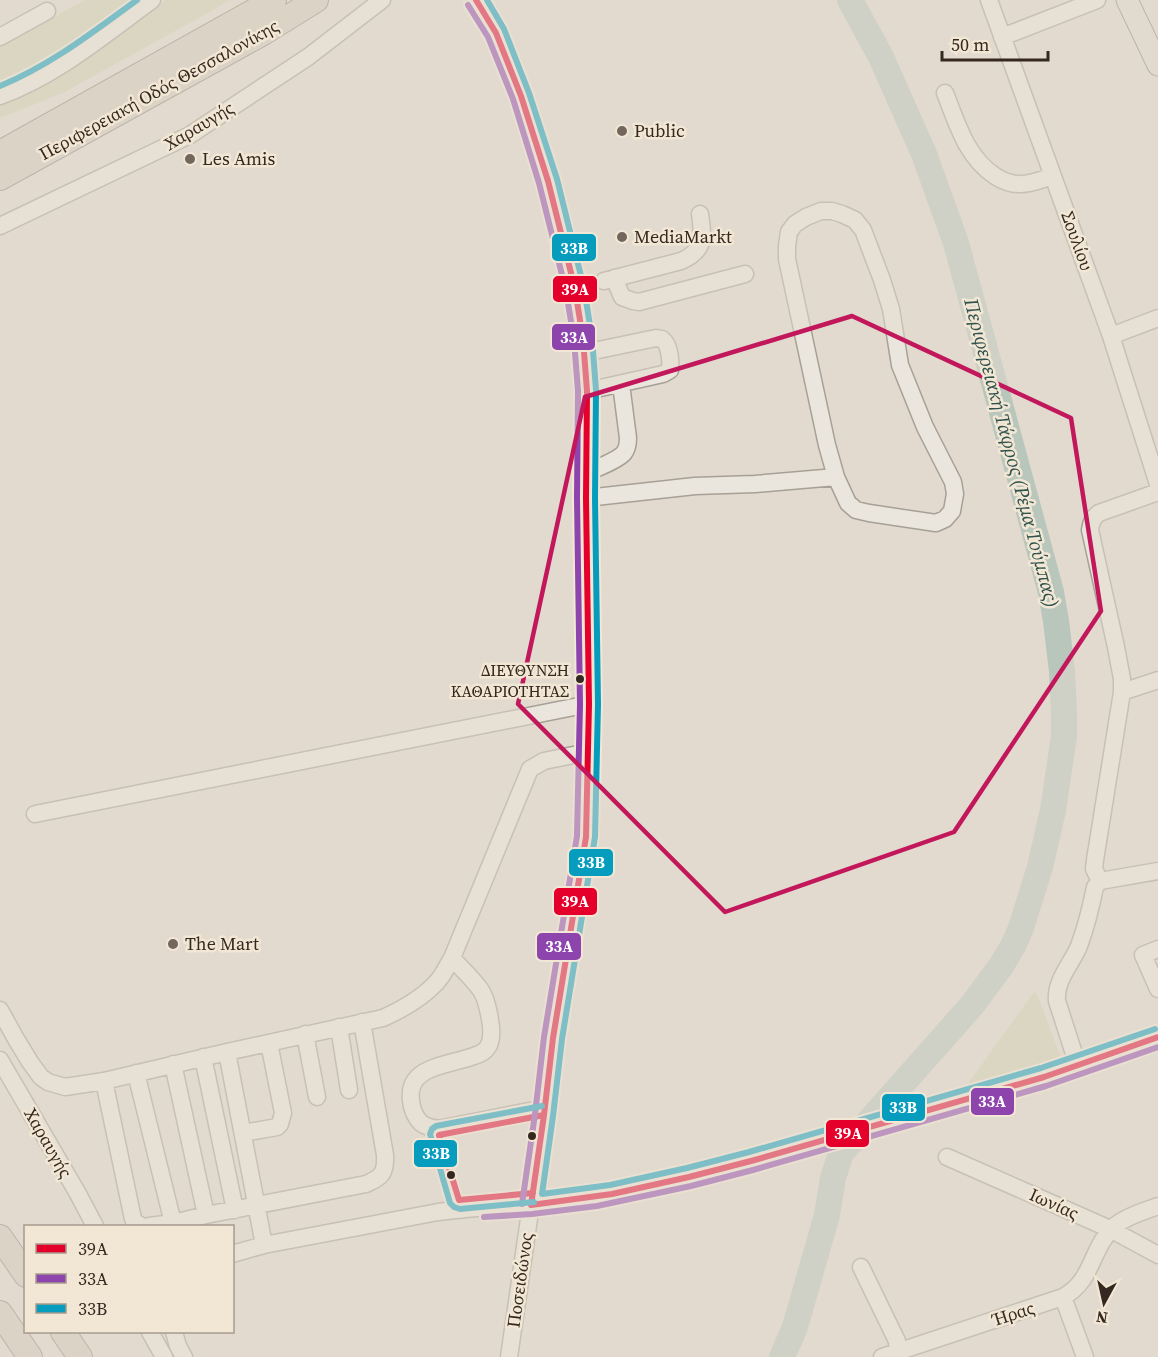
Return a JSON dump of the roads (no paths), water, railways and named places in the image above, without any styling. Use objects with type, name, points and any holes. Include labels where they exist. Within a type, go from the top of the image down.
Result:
[{"type":"highway","name":"Περιφερειακή Οδός Θεσσαλονίκης","points":[[5,162],[274,0]]},
{"type":"highway","name":"Περιφερειακή Οδός Θεσσαλονίκης","points":[[5,162],[262,33],[316,0]]},
{"type":"highway","points":[[3,1239],[24,1272]]},
{"type":"highway","points":[[0,1313],[30,1357]]},
{"type":"highway","points":[[64,1333],[80,1357]]},
{"type":"main road","points":[[1127,0],[1158,65]]},
{"type":"street","points":[[0,96],[54,70],[152,0]]},
{"type":"street","name":"Χαραυγής","points":[[0,226],[190,135],[308,57],[382,0]]},
{"type":"street","name":"Ποσειδώνος","points":[[476,0],[496,33],[521,96],[548,182],[570,267],[583,339],[587,392],[589,704],[586,837],[553,1038],[509,1357]]},
{"type":"street","name":"Ποσειδώνος","points":[[491,0],[496,33]]},
{"type":"street","name":"Σουλίου","points":[[989,0],[1111,336],[1158,484]]},
{"type":"street","points":[[1002,37],[1097,0]]},
{"type":"street","points":[[0,37],[47,11]]},
{"type":"street","points":[[945,93],[967,146],[990,172],[1004,181],[1015,184],[1029,184],[1053,176]]},
{"type":"street","points":[[821,211],[842,214],[855,220],[863,230],[891,309],[900,365],[925,427],[953,482],[954,503],[945,519],[936,523],[869,513],[856,510],[848,503],[836,477],[787,259],[789,232],[795,224],[821,211]]},
{"type":"street","points":[[700,214],[702,235],[699,247],[693,256],[609,279],[622,297],[639,302],[745,274]]},
{"type":"street","points":[[1111,336],[1158,318]]},
{"type":"street","points":[[584,353],[656,338],[662,339],[667,344],[671,364],[670,370],[663,374],[587,392]]},
{"type":"street","points":[[586,473],[619,457],[627,446],[621,384]]},
{"type":"street","points":[[586,498],[695,486],[836,477]]},
{"type":"street","points":[[1100,881],[1094,869],[1122,692],[1122,679],[1090,530],[1092,520],[1099,513],[1158,492]]},
{"type":"street","points":[[1122,692],[1158,680]]},
{"type":"street","points":[[35,814],[589,704]]},
{"type":"street","points":[[0,1010],[41,1077],[48,1082],[65,1087],[104,1081],[383,1018],[401,1010],[438,982],[452,958],[530,770],[544,761],[588,752]]},
{"type":"street","points":[[1078,1065],[1056,995],[1059,981],[1073,960],[1080,944],[1095,887],[1100,881],[1158,871]]},
{"type":"street","points":[[1150,952],[1158,989]]},
{"type":"street","points":[[452,958],[481,990],[485,998],[491,1035],[490,1044],[476,1056],[418,1076],[411,1086],[411,1100],[415,1113],[429,1128],[438,1129],[545,1108]]},
{"type":"street","points":[[160,1225],[366,1184],[376,1180],[383,1173],[385,1155],[362,1022]]},
{"type":"street","points":[[339,1027],[349,1090]]},
{"type":"street","points":[[305,1034],[317,1097]]},
{"type":"street","points":[[234,1253],[264,1245],[438,1212],[531,1205],[612,1194],[689,1177],[1033,1080],[1158,1037]]},
{"type":"street","points":[[243,1133],[277,1127],[281,1120],[282,1105],[269,1042]]},
{"type":"street","points":[[227,1052],[264,1245]]},
{"type":"street","points":[[203,1057],[235,1210]]},
{"type":"street","name":"Χαραυγής","points":[[0,1060],[94,1225]]},
{"type":"street","points":[[173,1065],[206,1215]]},
{"type":"street","points":[[136,1073],[172,1223]]},
{"type":"street","points":[[104,1081],[133,1219],[139,1225]]},
{"type":"street","name":"Ιωνίας","points":[[947,1157],[1110,1229],[1158,1255]]},
{"type":"street","points":[[1110,1229],[1129,1217],[1158,1206]]},
{"type":"street","name":"Ήρας","points":[[893,1355],[1063,1297],[1081,1282],[1110,1229]]},
{"type":"street","points":[[861,1267],[897,1341],[893,1355]]},
{"type":"street","points":[[1063,1297],[1085,1357]]},
{"type":"street","points":[[151,1333],[164,1357]]},
{"type":"street","points":[[174,1333],[184,1357]]},
{"type":"waterway","name":"Περιφερειακή Τάφρος (Ρέμα Τούμπας)","points":[[782,1357],[795,1327],[827,1215],[833,1178],[841,1153],[973,1004],[1013,946],[1040,867],[1053,810],[1064,736],[1062,671],[1051,592],[956,243],[924,154],[881,57],[850,0]]},
{"type":"place","name":"Public","points":[[622,131]]},
{"type":"place","name":"Les Amis","points":[[190,159]]},
{"type":"place","name":"MediaMarkt","points":[[622,237]]},
{"type":"place","name":"ΔΙΕΥΘΥΝΣΗ ΚΑΘΑΡΙΟΤΗΤΑΣ","points":[[580,679]]},
{"type":"place","name":"The Mart","points":[[173,944]]}]
